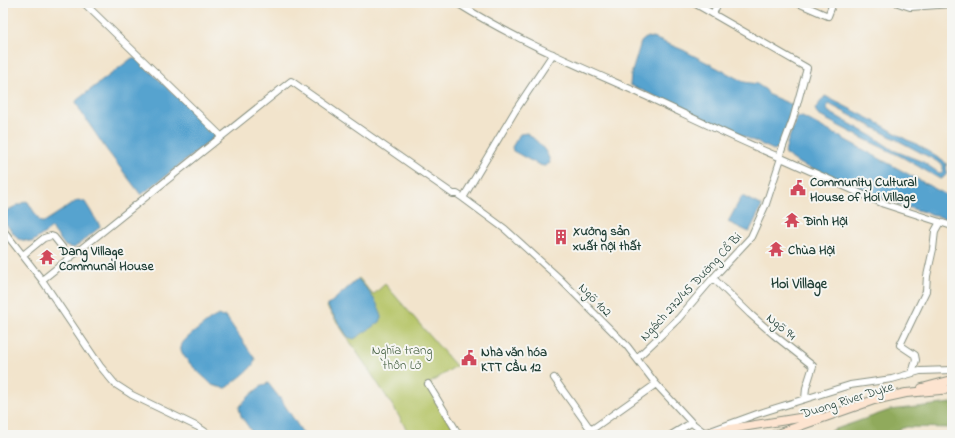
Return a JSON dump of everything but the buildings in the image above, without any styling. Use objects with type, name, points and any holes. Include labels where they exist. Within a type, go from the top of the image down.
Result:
[{"type":"main road","points":[[906,393],[952,380]]},
{"type":"main road","name":"Duong River Dyke","points":[[774,435],[874,400],[906,393],[952,389]]},
{"type":"main road","points":[[703,434],[840,412]]},
{"type":"street","points":[[42,280],[221,136],[84,3]]},
{"type":"street","points":[[457,3],[485,21],[553,54],[656,100],[746,144],[884,204],[952,226]]},
{"type":"street","points":[[694,3],[713,14],[718,3]]},
{"type":"street","points":[[798,3],[828,16],[833,3]]},
{"type":"street","points":[[898,3],[910,6],[952,4]]},
{"type":"street","name":"Ngách 272/45 Đường Cổ Bi","points":[[637,358],[678,319],[751,237],[766,204],[807,68],[713,14]]},
{"type":"street","points":[[462,198],[515,111],[553,54]]},
{"type":"street","name":"Ngõ 102","points":[[221,136],[291,81],[453,194],[457,194],[505,229],[560,278],[627,346],[656,384],[691,423],[703,434]]},
{"type":"street","points":[[912,373],[916,360],[915,354],[900,345],[926,291],[927,276],[935,231],[940,222]]},
{"type":"street","points":[[3,230],[42,280],[100,366],[115,384],[132,395],[198,427],[210,435]]},
{"type":"street","points":[[23,255],[44,238],[51,236],[54,237],[70,257]]},
{"type":"street","name":"Ngõ 94","points":[[713,278],[768,330],[813,366],[806,388],[805,400]]},
{"type":"street","points":[[703,434],[741,419],[850,386],[892,379],[920,371],[952,370]]},
{"type":"street","points":[[554,378],[591,430],[656,384]]},
{"type":"street","points":[[428,384],[459,435]]},
{"type":"street","points":[[671,435],[691,423]]},
{"type":"green space","name":"Nghĩa trang thôn Lở","points":[[359,278],[373,295],[385,284],[456,366],[430,383],[457,435],[410,435],[394,408],[327,307]]},
{"type":"green space","points":[[952,403],[952,428],[906,427],[884,435],[819,435],[890,410]]},
{"type":"water","points":[[647,37],[683,50],[744,82],[757,84],[766,90],[769,95],[793,105],[793,112],[780,146],[774,150],[630,85],[631,75],[641,42]]},
{"type":"water","points":[[132,58],[138,60],[218,135],[141,195],[106,149],[76,102]]},
{"type":"water","points":[[825,96],[915,143],[946,163],[947,173],[940,179],[902,157],[818,115],[815,109]],"holes":[[[829,104],[943,165],[943,172],[939,173],[923,162],[893,150],[874,137],[829,112],[826,108]]]},
{"type":"water","points":[[797,117],[802,117],[809,120],[952,198],[952,222],[938,216],[903,206],[800,164],[785,154],[787,143]]},
{"type":"water","points":[[527,133],[545,150],[550,163],[545,166],[541,165],[513,151],[512,147],[520,134]]},
{"type":"water","points":[[742,196],[762,206],[749,232],[728,222]]},
{"type":"water","points":[[78,200],[85,202],[100,226],[74,248],[65,246],[52,228],[32,242],[18,239],[3,220],[4,212],[26,201],[39,220],[44,222]]},
{"type":"water","points":[[358,279],[376,302],[382,317],[380,322],[354,339],[348,337],[328,305]]},
{"type":"water","points":[[219,315],[227,318],[255,359],[252,366],[227,388],[212,385],[193,367],[181,351],[181,345],[184,341],[208,321]]},
{"type":"water","points":[[268,383],[282,401],[304,435],[254,435],[241,416],[239,408],[252,394]]},
{"type":"place","name":"Community Cultural House of Hoi Village","points":[[798,188]]},
{"type":"place","name":"Đình Hội","points":[[792,220]]},
{"type":"place","name":"Xưởng sản xuất nội thất","points":[[561,237]]},
{"type":"place","name":"Chùa Hội","points":[[776,249]]},
{"type":"place","name":"Dang Village Communal House","points":[[47,257]]},
{"type":"place","name":"Nhà văn hóa KTT Cầu 12","points":[[469,358]]},
{"type":"district","name":"Hoi Village","points":[[799,283]]}]
